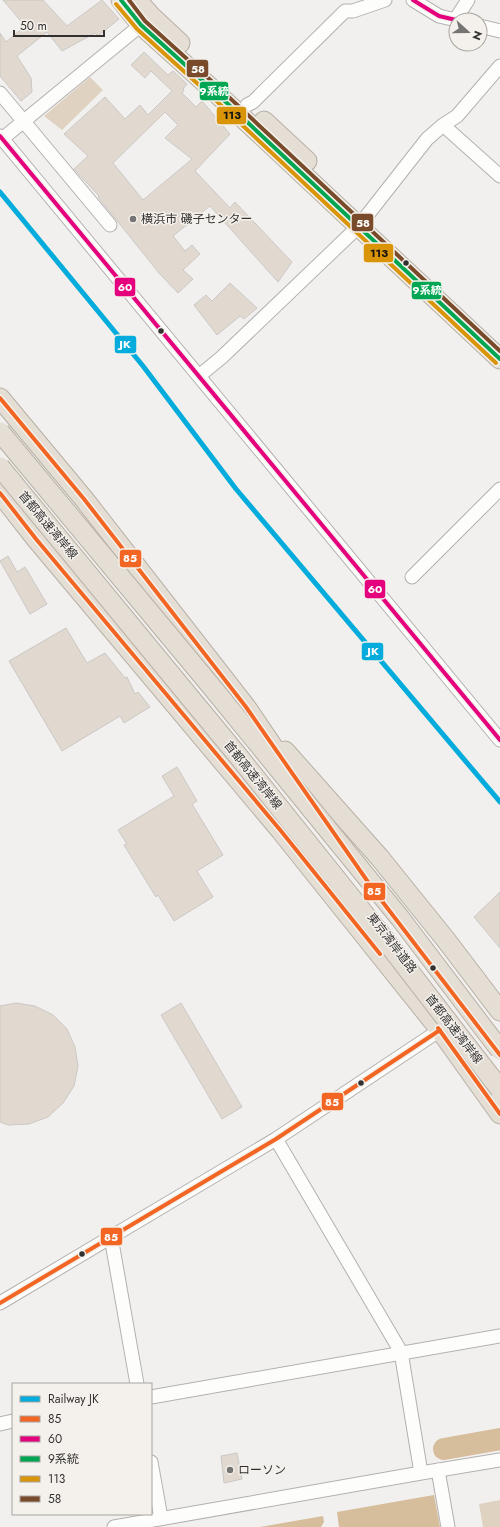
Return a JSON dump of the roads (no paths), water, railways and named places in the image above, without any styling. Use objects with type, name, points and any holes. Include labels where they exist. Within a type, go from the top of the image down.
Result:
[{"type":"highway","points":[[121,0],[247,105],[500,359]]},
{"type":"highway","points":[[137,0],[146,20],[213,90],[500,343]]},
{"type":"highway","name":"東京湾岸道路","points":[[0,398],[84,499],[246,707],[380,858],[446,940],[500,1012]]},
{"type":"highway","name":"首都高速湾岸線","points":[[0,432],[206,680],[400,918],[500,1050]]},
{"type":"highway","name":"首都高速湾岸線","points":[[0,467],[239,756],[386,941],[500,1088]]},
{"type":"highway","name":"東京湾岸道路","points":[[0,494],[281,831],[440,1030],[500,1114]]},
{"type":"highway","name":"東京湾岸道路","points":[[246,707],[375,892],[500,1055]]},
{"type":"highway","name":"東京湾岸道路","points":[[208,744],[366,909],[500,1080]]},
{"type":"street","points":[[247,105],[252,102],[345,10],[352,11],[385,0]]},
{"type":"street","points":[[413,0],[438,16],[448,18]]},
{"type":"street","points":[[461,12],[468,0]]},
{"type":"street","points":[[146,20],[24,121],[1,138],[498,732]]},
{"type":"street","points":[[488,28],[500,31]]},
{"type":"street","points":[[199,376],[222,357],[362,222],[428,139],[443,125],[457,116],[500,66]]},
{"type":"street","points":[[0,93],[110,225]]},
{"type":"street","points":[[443,125],[500,176]]},
{"type":"street","points":[[412,577],[500,489]]},
{"type":"street","points":[[0,1303],[276,1139],[440,1030]]},
{"type":"street","points":[[276,1139],[401,1352],[421,1473]]},
{"type":"street","points":[[111,1237],[137,1383]]},
{"type":"street","points":[[152,1397],[401,1352],[500,1336]]},
{"type":"street","points":[[0,1424],[12,1421]]},
{"type":"street","points":[[114,1527],[500,1460]]},
{"type":"street","points":[[152,1468],[161,1518]]},
{"type":"street","points":[[438,1470],[448,1527]]},
{"type":"waterway","points":[[444,1449],[500,1439]]},
{"type":"rail line","name":"JK","points":[[0,192],[143,366],[236,489],[500,802]]},
{"type":"place","name":"横浜市 磯子センター","points":[[133,219]]},
{"type":"place","name":"ローソン","points":[[230,1470]]}]
